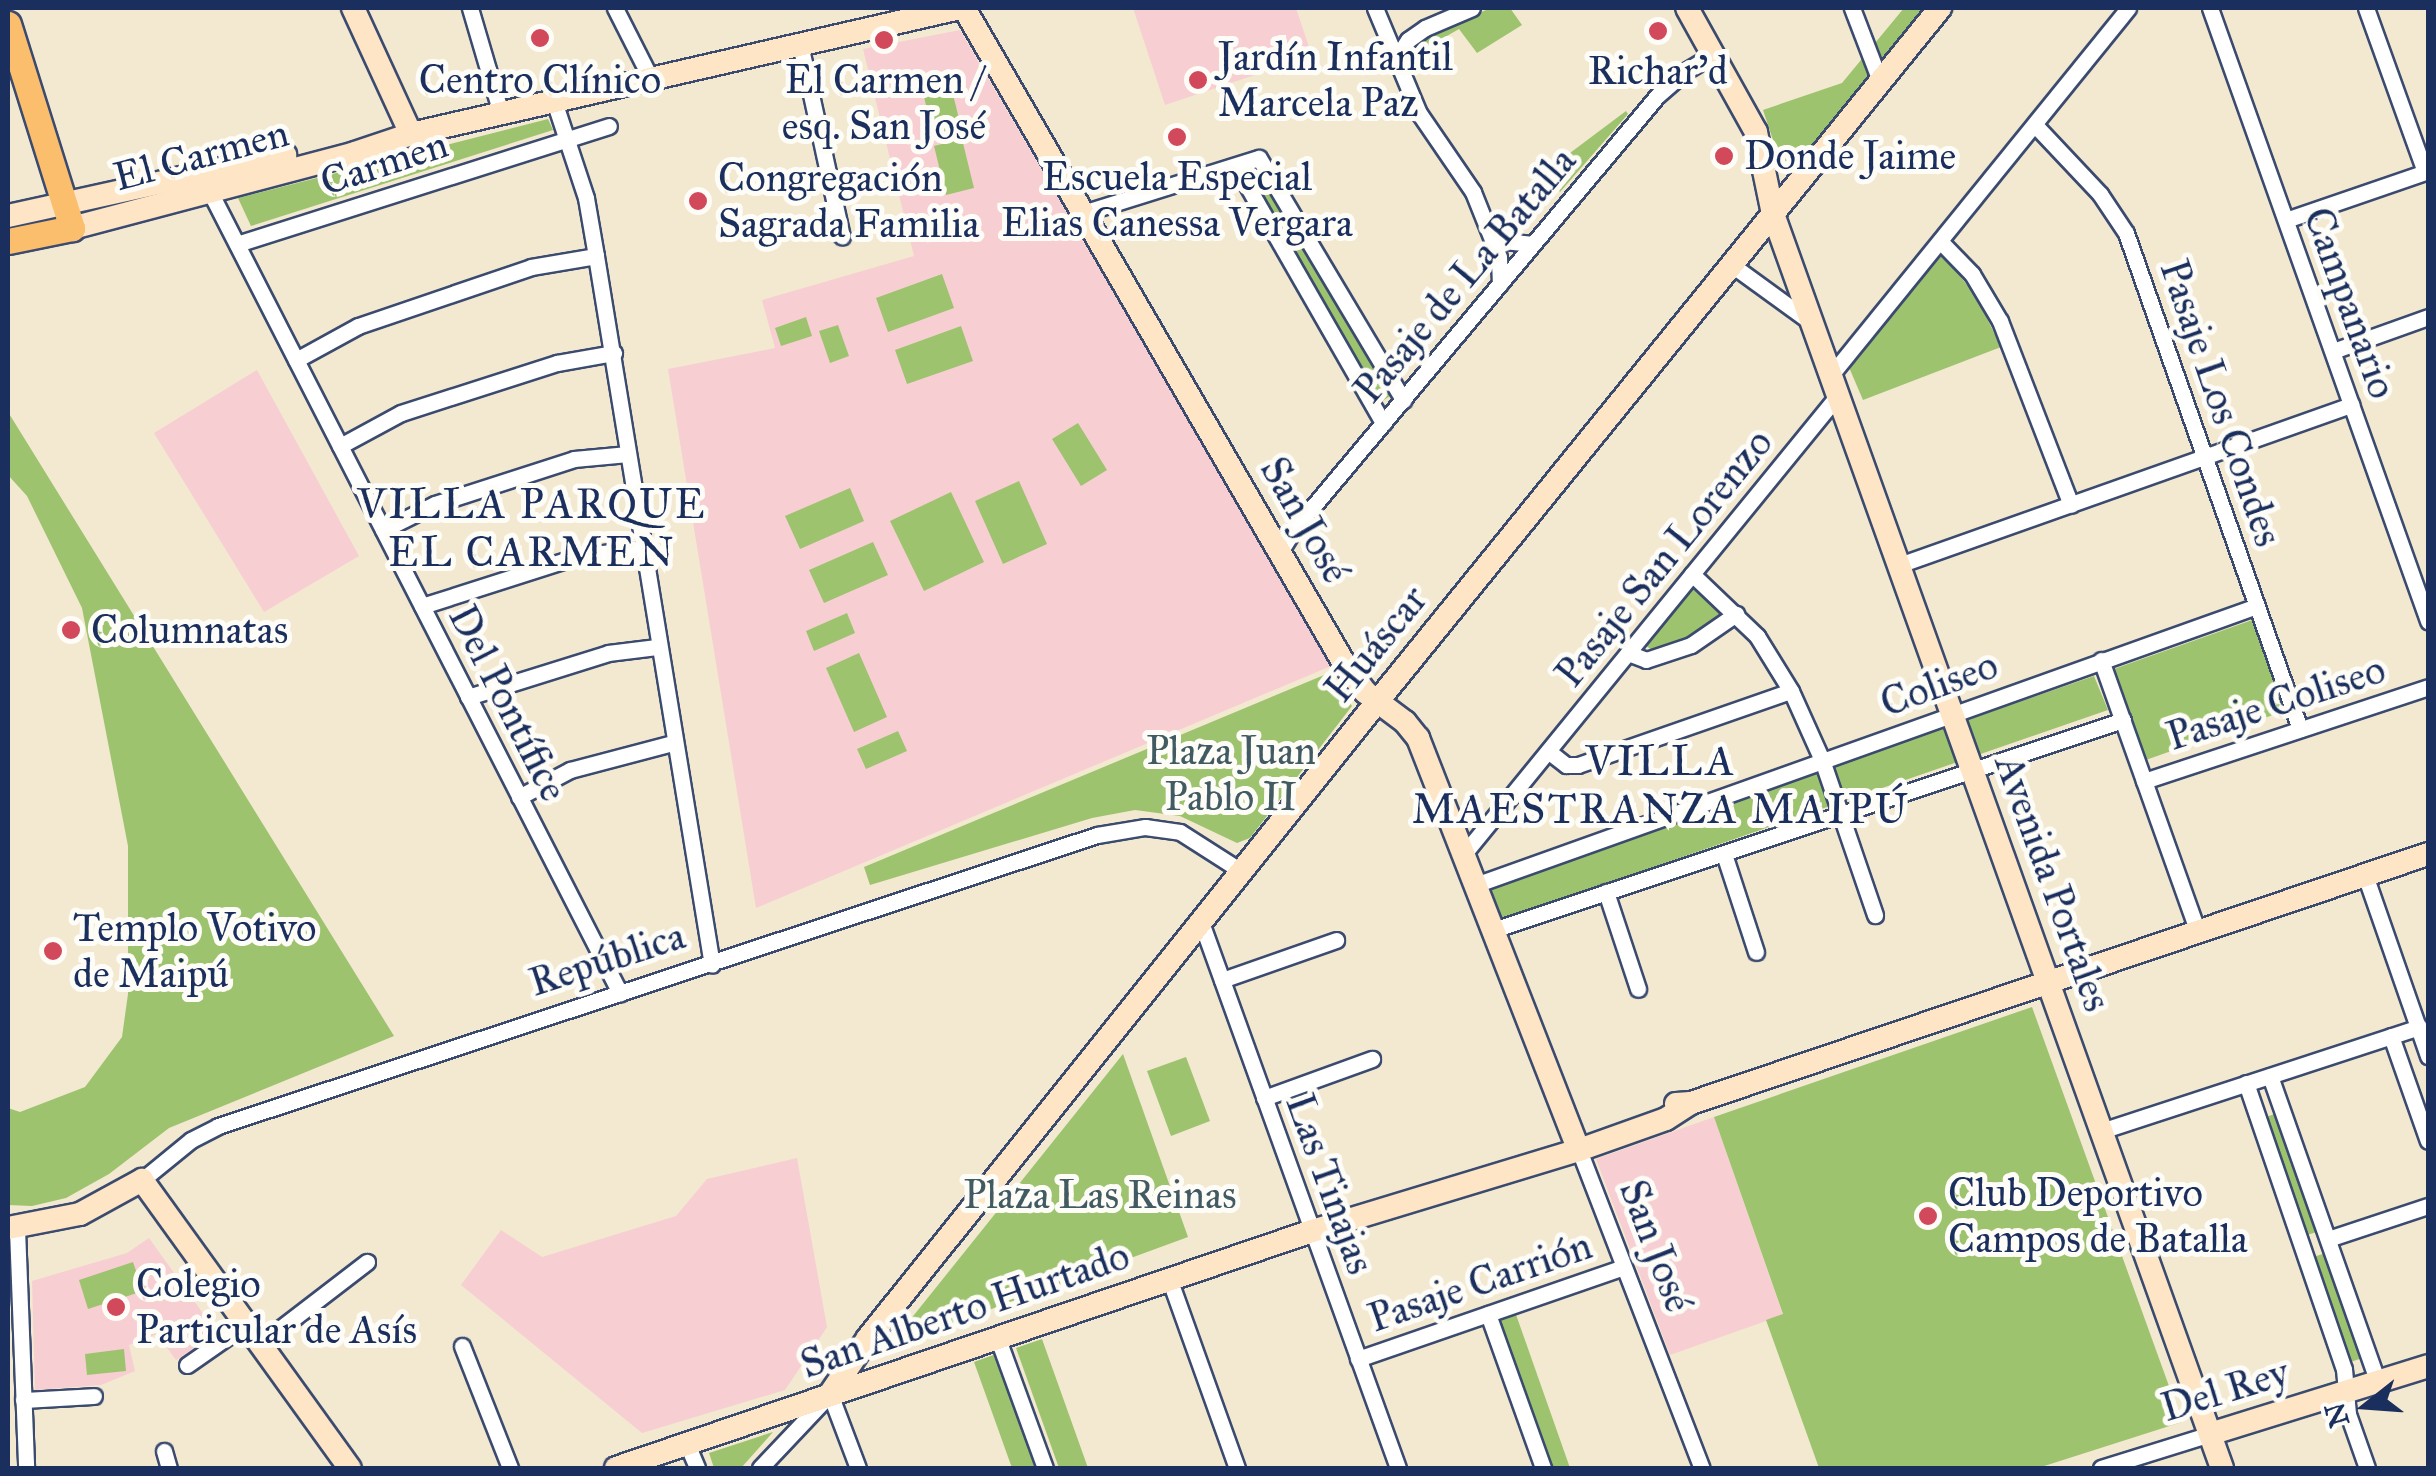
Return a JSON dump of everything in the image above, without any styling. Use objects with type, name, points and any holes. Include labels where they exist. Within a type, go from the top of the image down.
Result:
[{"type":"main road","points":[[353,8],[412,134]]},
{"type":"main road","name":"El Carmen","points":[[8,241],[70,216],[374,135],[412,134],[962,8]]},
{"type":"main road","name":"San José","points":[[962,8],[1356,682],[1418,738],[1576,1144]]},
{"type":"main road","name":"Avenida Portales","points":[[1687,8],[1745,106],[1765,158],[1774,214],[2222,1468]]},
{"type":"main road","name":"Huáscar","points":[[830,1394],[868,1338],[1377,702],[1940,8]]},
{"type":"main road","points":[[8,24],[70,216]]},
{"type":"main road","points":[[1765,158],[1792,174],[1808,171]]},
{"type":"main road","name":"El Carmen","points":[[8,216],[70,216]]},
{"type":"main road","name":"San Alberto Hurtado","points":[[616,1468],[1453,1185],[1487,1167],[1576,1144],[1664,1107],[1691,1104],[2428,854]]},
{"type":"main road","points":[[142,1180],[350,1468]]},
{"type":"main road","name":"República","points":[[12,1228],[80,1214],[142,1180]]},
{"type":"main road","name":"Del Rey","points":[[2210,1434],[2428,1366]]},
{"type":"street","points":[[470,8],[501,113]]},
{"type":"street","points":[[614,8],[650,79]]},
{"type":"street","points":[[1394,60],[1408,40],[1425,28],[1472,8]]},
{"type":"street","points":[[1852,8],[1880,81]]},
{"type":"street","name":"Pasaje San Lorenzo","points":[[1463,855],[1692,574],[1940,241],[2128,8]]},
{"type":"street","name":"Campanario","points":[[2210,8],[2428,621]]},
{"type":"street","points":[[2286,220],[2427,172],[2366,8]]},
{"type":"street","points":[[1378,14],[1400,32],[1425,28]]},
{"type":"street","points":[[1378,14],[1419,113],[1470,184],[1494,240],[1500,284]]},
{"type":"street","points":[[800,44],[842,236]]},
{"type":"street","name":"Pasaje de La Batalla","points":[[1280,552],[1383,423],[1666,87],[1714,54]]},
{"type":"street","points":[[554,101],[586,198],[712,965]]},
{"type":"street","name":"Carmen","points":[[236,244],[609,126]]},
{"type":"street","name":"Pasaje Los Condes","points":[[2034,126],[2100,194],[2126,233],[2300,730]]},
{"type":"street","points":[[1083,213],[1260,158],[1403,400]]},
{"type":"street","points":[[1237,168],[1383,423]]},
{"type":"street","name":"Del Pontífice","points":[[205,183],[620,993]]},
{"type":"street","points":[[1494,240],[1533,244]]},
{"type":"street","points":[[1940,241],[1972,274],[1995,310],[2070,504]]},
{"type":"street","points":[[296,360],[358,326],[531,267],[596,256]]},
{"type":"street","points":[[1732,265],[1813,323]]},
{"type":"street","points":[[2332,351],[2428,318]]},
{"type":"street","points":[[340,446],[402,413],[557,363],[614,353]]},
{"type":"street","points":[[1899,566],[2352,405]]},
{"type":"street","points":[[383,530],[435,504],[574,460],[628,454]]},
{"type":"street","points":[[422,606],[582,555],[643,549]]},
{"type":"street","points":[[1692,574],[1736,614],[1771,656],[1790,691],[1822,760],[1875,915]]},
{"type":"street","name":"Coliseo","points":[[1475,885],[2257,606]]},
{"type":"street","points":[[1628,653],[1646,660],[1691,645],[1736,614]]},
{"type":"street","points":[[468,697],[608,653],[657,647]]},
{"type":"street","points":[[2101,660],[2198,932]]},
{"type":"street","name":"Pasaje Coliseo","points":[[2144,782],[2428,687]]},
{"type":"street","points":[[1548,751],[1566,765],[1578,765],[1790,691]]},
{"type":"street","points":[[1493,930],[2123,720]]},
{"type":"street","points":[[519,797],[570,770],[673,743]]},
{"type":"street","name":"República","points":[[142,1180],[191,1140],[218,1126],[1118,830],[1145,827],[1180,832],[1242,871]]},
{"type":"street","points":[[1724,854],[1756,952]]},
{"type":"street","points":[[2365,875],[2428,1056]]},
{"type":"street","points":[[1606,892],[1638,988]]},
{"type":"street","name":"Las Tinajas","points":[[1201,922],[1398,1468]]},
{"type":"street","points":[[1222,980],[1336,940]]},
{"type":"street","points":[[2101,1131],[2418,1027]]},
{"type":"street","points":[[2391,1036],[2428,1142]]},
{"type":"street","points":[[1264,1098],[1372,1059]]},
{"type":"street","points":[[2270,1076],[2378,1382]]},
{"type":"street","points":[[2246,1084],[2344,1369],[2348,1414],[2368,1468]]},
{"type":"street","name":"San José","points":[[1576,1144],[1702,1468]]},
{"type":"street","points":[[2328,1239],[2428,1206]]},
{"type":"street","points":[[12,1228],[26,1468]]},
{"type":"street","points":[[260,1344],[367,1262]]},
{"type":"street","name":"Pasaje Carrión","points":[[1358,1359],[1624,1267]]},
{"type":"street","points":[[1170,1281],[1236,1468]]},
{"type":"street","points":[[1488,1314],[1543,1468]]},
{"type":"street","points":[[187,1365],[246,1324]]},
{"type":"street","points":[[998,1339],[1045,1468]]},
{"type":"street","points":[[462,1346],[510,1468]]},
{"type":"street","points":[[830,1394],[858,1468]]},
{"type":"street","name":"Huáscar","points":[[760,1468],[830,1394]]},
{"type":"street","points":[[23,1400],[94,1396]]},
{"type":"street","name":"Del Rey","points":[[2101,1468],[2210,1434]]},
{"type":"street","points":[[687,1444],[697,1468]]},
{"type":"street","points":[[164,1451],[170,1468]]},
{"type":"shaded area","name":"Jardín Infantil Marcela Paz","points":[[1133,8],[1296,8],[1312,56],[1165,105]]},
{"type":"shaded area","points":[[960,30],[1331,666],[756,908],[668,369],[775,348],[762,300],[914,256],[863,49]]},
{"type":"shaded area","points":[[257,370],[359,556],[264,612],[154,433]]},
{"type":"shaded area","points":[[1714,1117],[1783,1315],[1670,1355],[1596,1159]]},
{"type":"shaded area","points":[[797,1158],[827,1327],[785,1390],[642,1433],[461,1285],[501,1230],[542,1257],[676,1216],[707,1179]]},
{"type":"shaded area","name":"Colegio Particular de Asís","points":[[149,1238],[217,1333],[176,1360],[157,1334],[129,1345],[135,1371],[101,1385],[35,1390],[32,1281],[127,1253]]},
{"type":"green space","points":[[1491,8],[1510,8],[1522,25],[1477,53],[1459,29],[1405,60],[1423,36]]},
{"type":"green space","points":[[1904,8],[1931,8],[1820,148],[1800,161],[1780,161],[1763,110],[1842,83]]},
{"type":"green space","points":[[949,78],[961,127],[933,134],[921,85]]},
{"type":"green space","points":[[1626,111],[1628,114],[1560,192],[1547,171],[1571,157],[1570,153]]},
{"type":"green space","points":[[548,119],[553,130],[251,226],[238,198]]},
{"type":"green space","points":[[962,139],[974,188],[946,195],[934,146]]},
{"type":"green space","points":[[1260,166],[1393,394],[1381,402],[1248,173]]},
{"type":"green space","points":[[1942,253],[1977,298],[2001,347],[1863,400],[1848,365]]},
{"type":"green space","points":[[942,274],[954,308],[888,332],[876,298]]},
{"type":"green space","points":[[806,317],[812,336],[781,346],[775,328]]},
{"type":"green space","points":[[838,325],[849,356],[830,363],[819,331]]},
{"type":"green space","points":[[961,326],[973,361],[907,384],[895,350]]},
{"type":"green space","points":[[8,412],[394,1036],[169,1128],[109,1174],[66,1198],[32,1206],[8,1205],[8,1108],[20,1112],[85,1087],[122,1037],[128,994],[128,846],[82,608],[27,496],[8,475]]},
{"type":"green space","points":[[1078,423],[1107,470],[1081,486],[1052,439]]},
{"type":"green space","points":[[1019,481],[1047,544],[1003,564],[975,501]]},
{"type":"green space","points":[[850,488],[864,521],[800,549],[785,516]]},
{"type":"green space","points":[[951,492],[984,562],[924,591],[890,521]]},
{"type":"green space","points":[[873,542],[888,575],[824,603],[809,570]]},
{"type":"green space","points":[[1692,588],[1725,618],[1660,656],[1645,645]]},
{"type":"green space","points":[[847,613],[855,633],[814,651],[806,631]]},
{"type":"green space","points":[[2255,619],[2287,710],[2143,761],[2111,670]]},
{"type":"green space","points":[[859,653],[887,717],[854,732],[826,668]]},
{"type":"green space","name":"Plaza Juan Pablo II","points":[[1329,673],[1352,706],[1250,838],[1237,843],[1180,816],[1135,810],[1092,818],[870,885],[864,867]]},
{"type":"green space","points":[[2094,676],[2108,710],[1500,920],[1487,886]]},
{"type":"green space","points":[[898,731],[907,751],[866,769],[857,749]]},
{"type":"green space","name":"Club Deportivo Campos de Batalla","points":[[2032,1007],[2182,1422],[2038,1468],[1819,1468],[1766,1320],[1783,1314],[1714,1117]]},
{"type":"green space","name":"Plaza Las Reinas","points":[[1123,1054],[1188,1237],[910,1339],[902,1330]]},
{"type":"green space","points":[[1186,1057],[1210,1121],[1171,1136],[1147,1071]]},
{"type":"green space","points":[[2280,1112],[2320,1231],[2307,1235],[2266,1117]]},
{"type":"green space","points":[[2326,1253],[2363,1358],[2350,1362],[2313,1257]]},
{"type":"green space","points":[[133,1262],[143,1291],[88,1309],[79,1280]]},
{"type":"green space","points":[[1513,1306],[1570,1468],[1546,1468],[1492,1314]]},
{"type":"green space","points":[[1042,1339],[1088,1468],[1059,1468],[1016,1348]]},
{"type":"green space","points":[[124,1349],[126,1371],[87,1375],[85,1354]]},
{"type":"green space","points":[[999,1353],[1041,1468],[1012,1468],[974,1362]]},
{"type":"green space","points":[[773,1432],[741,1468],[714,1468],[709,1453]]},
{"type":"place","name":"Richar'd","points":[[1658,31]]},
{"type":"place","name":"Centro Clínico","points":[[540,38]]},
{"type":"place","name":"El Carmen / esq. San José","points":[[884,40]]},
{"type":"place","name":"Jardín Infantil Marcela Paz","points":[[1198,80]]},
{"type":"place","name":"Escuela Especial Elias Canessa Vergara","points":[[1177,137]]},
{"type":"place","name":"Donde Jaime","points":[[1724,156]]},
{"type":"place","name":"Congregación Sagrada Familia","points":[[698,201]]},
{"type":"place","name":"Columnatas","points":[[71,630]]},
{"type":"place","name":"Templo Votivo de Maipú","points":[[53,951]]},
{"type":"place","name":"Club Deportivo Campos de Batalla","points":[[1928,1216]]},
{"type":"place","name":"Colegio Particular de Asís","points":[[116,1307]]},
{"type":"district","name":"VILLA PARQUE EL CARMEN","points":[[532,528]]},
{"type":"district","name":"VILLA MAESTRANZA MAIPÚ","points":[[1661,785]]}]
